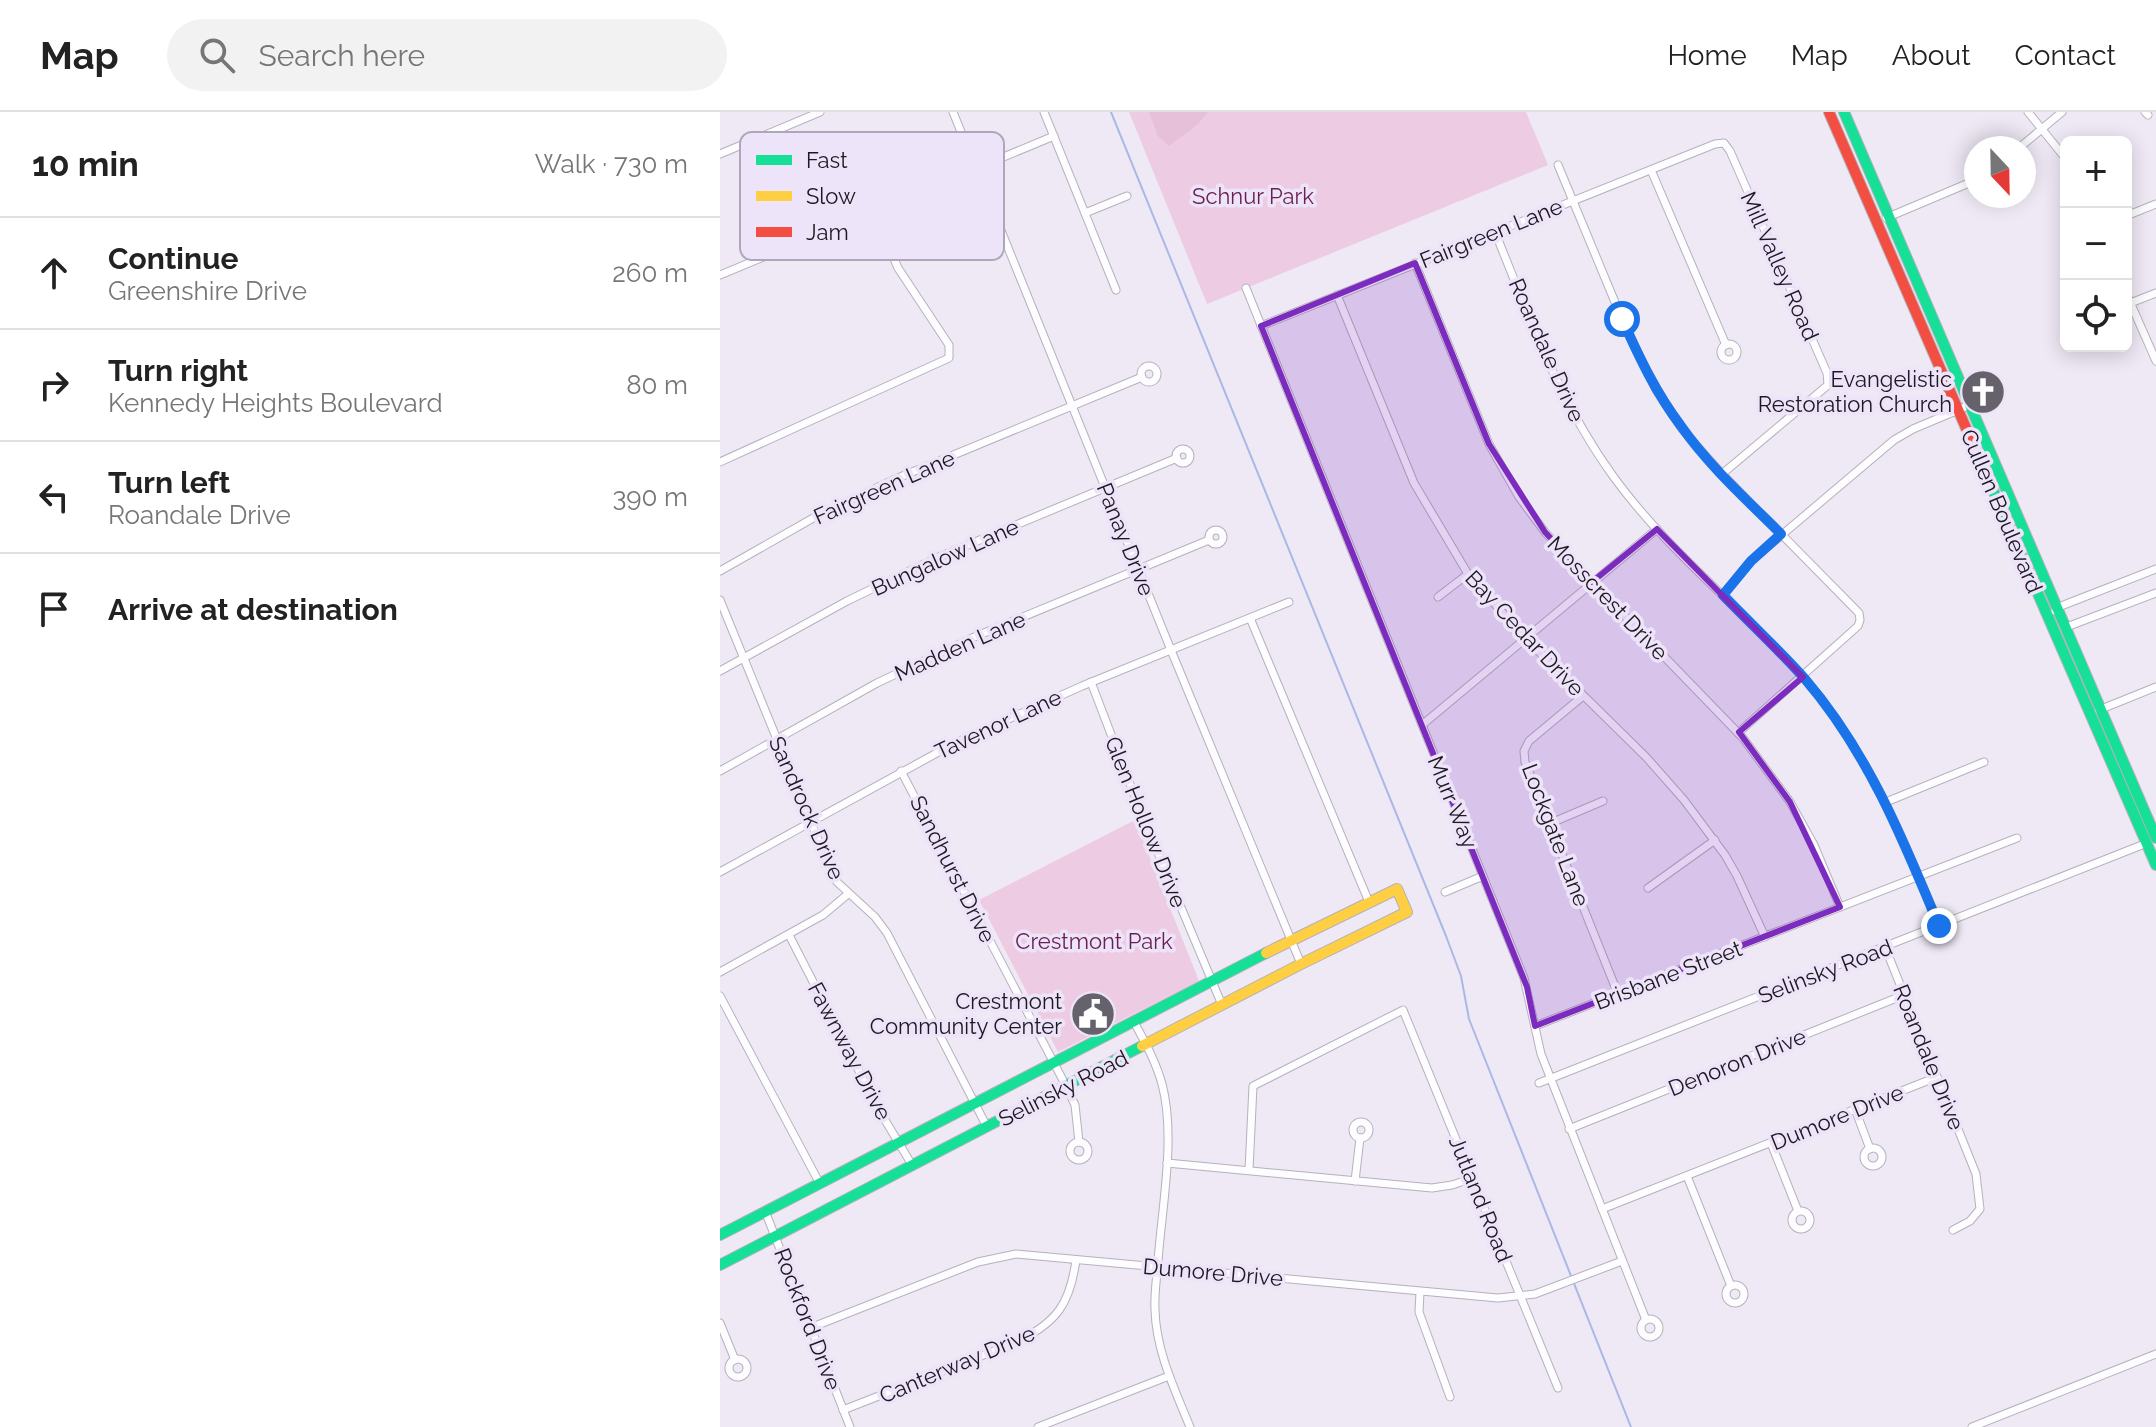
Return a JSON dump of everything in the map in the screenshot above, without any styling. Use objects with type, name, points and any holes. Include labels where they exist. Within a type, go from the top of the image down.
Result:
[{"type":"street","points":[[772,132],[820,112]]},
{"type":"street","name":"Panay Drive","points":[[953,112],[962,132]]},
{"type":"street","points":[[1044,112],[1116,290]]},
{"type":"street","name":"Cullen Boulevard","points":[[1829,112],[1964,407],[2049,622],[2089,713],[2123,775],[2153,841],[2156,865]]},
{"type":"street","name":"Cullen Boulevard","points":[[1844,112],[1888,217],[1925,318]]},
{"type":"street","points":[[2028,112],[2060,152]]},
{"type":"street","points":[[2034,136],[2062,112]]},
{"type":"street","points":[[1004,157],[1054,136]]},
{"type":"street","name":"Mill Valley Road","points":[[1720,144],[1724,143],[1730,151],[1827,373],[1828,385],[1722,474]]},
{"type":"street","name":"Fairgreen Lane","points":[[1261,326],[1720,144]]},
{"type":"street","points":[[720,154],[740,146]]},
{"type":"street","points":[[1558,165],[1622,319],[1656,390],[1682,429],[1859,613],[1858,626],[1738,733]]},
{"type":"street","points":[[1651,170],[1726,345]]},
{"type":"street","points":[[1877,222],[1964,185]]},
{"type":"street","points":[[1085,213],[1127,196]]},
{"type":"street","points":[[2132,214],[2156,204]]},
{"type":"street","name":"Roandale Drive","points":[[1495,232],[1569,407],[1615,479],[1657,529],[1803,677],[1842,729],[1886,802],[1939,926]]},
{"type":"street","name":"Panay Drive","points":[[1004,235],[1301,964]]},
{"type":"street","points":[[720,275],[757,260]]},
{"type":"street","points":[[721,461],[949,358],[949,345],[895,260]]},
{"type":"street","name":"Mosscrest Drive","points":[[1415,263],[1489,444],[1519,497],[1545,532],[1738,733],[1790,802],[1814,845],[1840,907]]},
{"type":"street","name":"Murr Way","points":[[1246,288],[1524,978],[1541,1054],[1646,1320]]},
{"type":"street","points":[[2132,302],[2156,293]]},
{"type":"street","name":"Bay Cedar Drive","points":[[1337,295],[1414,483],[1468,574],[1525,638],[1646,757],[1715,840],[1737,876],[1765,937]]},
{"type":"street","points":[[2132,312],[2156,361]]},
{"type":"street","name":"Fairgreen Lane","points":[[720,571],[815,517],[893,480],[1142,377]]},
{"type":"street","points":[[1723,595],[1751,561],[1894,440],[1964,407]]},
{"type":"street","name":"Bungalow Lane","points":[[720,671],[847,601],[922,565],[1177,458]]},
{"type":"street","name":"Cullen Boulevard","points":[[2004,502],[2101,709],[2123,775]]},
{"type":"street","points":[[1422,725],[1657,529]]},
{"type":"street","name":"Madden Lane","points":[[720,771],[877,683],[972,638],[1209,540]]},
{"type":"street","points":[[2156,569],[2056,608],[2049,622],[2064,629],[2156,593]]},
{"type":"street","points":[[1350,575],[1360,571]]},
{"type":"street","points":[[1438,597],[1468,574]]},
{"type":"street","name":"Sandrock Drive","points":[[720,600],[837,882],[875,917],[887,933],[987,1127]]},
{"type":"street","name":"Tavenor Lane","points":[[720,872],[968,736],[1091,682],[1289,602]]},
{"type":"street","points":[[1250,618],[1369,902]]},
{"type":"street","name":"Glen Hollow Drive","points":[[1091,682],[1138,805],[1222,1005]]},
{"type":"street","points":[[2089,713],[2156,687]]},
{"type":"street","name":"Lockgate Lane","points":[[1583,696],[1529,741],[1524,751],[1525,762],[1618,994]]},
{"type":"street","points":[[1886,802],[1984,762]]},
{"type":"street","name":"Sandhurst Drive","points":[[901,771],[1066,1086],[1075,1105],[1079,1142]]},
{"type":"street","points":[[1551,823],[1603,801]]},
{"type":"street","name":"Brisbane Street","points":[[1535,1026],[2017,838]]},
{"type":"street","points":[[1648,888],[1715,840]]},
{"type":"street","name":"Selinsky Road","points":[[1539,1083],[2153,841]]},
{"type":"street","points":[[1445,892],[1483,876]]},
{"type":"street","name":"Selinsky Road","points":[[720,1235],[1397,889],[1407,912],[720,1265]]},
{"type":"street","points":[[720,972],[823,915],[848,894]]},
{"type":"street","name":"Fawnway Drive","points":[[789,935],[879,1110],[912,1165]]},
{"type":"street","name":"Roandale Drive","points":[[1885,947],[1978,1185],[1980,1209],[1970,1221],[1953,1230]]},
{"type":"street","name":"Denoron Drive","points":[[1569,1129],[1904,995]]},
{"type":"street","points":[[720,996],[820,1184]]},
{"type":"street","name":"Jutland Road","points":[[1249,1170],[1253,1086],[1403,1010],[1558,1388]]},
{"type":"street","points":[[1134,1022],[1156,1066],[1165,1099],[1169,1129],[1155,1309],[1157,1334],[1169,1376],[1190,1427]]},
{"type":"street","name":"Dumore Drive","points":[[1602,1209],[1937,1077]]},
{"type":"street","points":[[1855,1109],[1870,1149]]},
{"type":"street","points":[[1355,1181],[1360,1138]]},
{"type":"street","points":[[1771,1143],[1798,1211]]},
{"type":"street","points":[[1167,1163],[1432,1188],[1473,1178]]},
{"type":"street","points":[[1687,1176],[1731,1286]]},
{"type":"street","name":"Rockford Drive","points":[[765,1211],[850,1427]]},
{"type":"street","name":"Dumore Drive","points":[[810,1328],[978,1262],[1016,1254],[1498,1298],[1521,1297],[1622,1261]]},
{"type":"street","name":"Canterway Drive","points":[[843,1410],[1040,1331],[1064,1302],[1073,1282],[1076,1260]]},
{"type":"street","points":[[1420,1292],[1419,1312],[1450,1397]]},
{"type":"street","points":[[720,1323],[735,1360]]},
{"type":"street","points":[[1972,1427],[2156,1354]]},
{"type":"street","points":[[1038,1427],[1169,1376]]},
{"type":"highlighted area","points":[[1415,263],[1489,444],[1545,532],[1592,582],[1657,529],[1803,677],[1739,732],[1790,802],[1840,907],[1535,1026],[1527,987],[1261,326]]},
{"type":"green space","name":"Schnur Park","points":[[1129,112],[1526,112],[1548,165],[1207,304]]},
{"type":"green space","name":"Crestmont Park","points":[[1135,820],[1199,981],[1058,1052],[979,900]]},
{"type":"shaded area","points":[[1149,112],[1208,112],[1198,124],[1169,146],[1158,136]]},
{"type":"waterway","points":[[1111,112],[1446,936],[1461,976],[1469,1019],[1631,1427]]},
{"type":"traffic: fast","points":[[1844,112],[2156,838]]},
{"type":"traffic: fast","points":[[1979,458],[2156,865]]},
{"type":"traffic: fast","points":[[720,1235],[1266,953]]},
{"type":"traffic: fast","points":[[720,1265],[1142,1046]]},
{"type":"traffic: slow","points":[[1142,1046],[1407,912],[1397,889],[1266,953]]},
{"type":"traffic: jam","points":[[1829,112],[1979,458]]},
{"type":"place","name":"Evangelistic Restoration Church","points":[[1983,392]]},
{"type":"place","name":"Crestmont Community Center","points":[[1093,1014]]},
{"type":"route","points":[[1622,319],[1656,390],[1682,429],[1781,534],[1751,561],[1723,595],[1805,679],[1857,750],[1886,802],[1939,926]]}]
